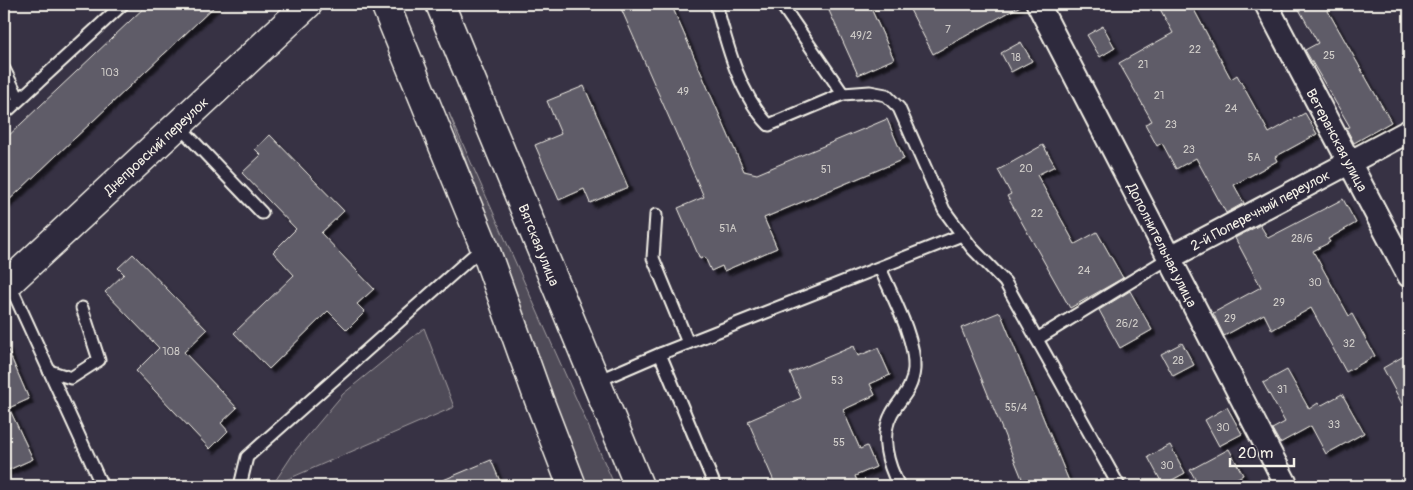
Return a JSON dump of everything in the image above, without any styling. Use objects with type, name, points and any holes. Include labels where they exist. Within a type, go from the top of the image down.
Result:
[{"type":"main road","name":"Днепровский переулок","points":[[6,285],[308,4]]},
{"type":"main road","points":[[385,4],[484,246],[567,485]]},
{"type":"main road","name":"Вятская улица","points":[[440,4],[594,382],[639,486]]},
{"type":"street","name":"Дополнительная улица","points":[[1038,4],[1287,486]]},
{"type":"street","name":"Ветеранская улица","points":[[1266,4],[1409,276]]},
{"type":"street","name":"2-й Поперечный переулок","points":[[1169,258],[1409,132]]},
{"type":"lane","points":[[4,114],[123,4]]},
{"type":"lane","points":[[716,4],[737,72],[756,112],[769,125],[843,94],[870,92],[886,94],[899,108],[944,210],[962,235],[1005,282],[1119,486]]},
{"type":"lane","points":[[782,4],[843,94]]},
{"type":"lane","points":[[4,69],[19,99]]},
{"type":"lane","points":[[178,125],[262,213]]},
{"type":"lane","points":[[656,215],[653,258],[688,343]]},
{"type":"lane","points":[[594,382],[660,354],[962,235]]},
{"type":"lane","points":[[240,486],[247,457],[484,246]]},
{"type":"lane","name":"2-й Поперечный переулок","points":[[1037,339],[1169,258]]},
{"type":"lane","points":[[880,268],[910,340],[914,368],[910,390],[891,414],[884,442],[892,472],[899,486]]},
{"type":"lane","points":[[6,285],[49,371],[102,486]]},
{"type":"lane","points":[[49,371],[71,378],[99,360],[82,308]]},
{"type":"lane","points":[[660,354],[715,486]]},
{"type":"shaded area","points":[[449,113],[615,486],[585,486],[557,418]]},
{"type":"shaded area","points":[[424,328],[454,407],[272,486],[295,451],[343,394]]},
{"type":"building","points":[[148,4],[217,4],[4,205],[4,140]]},
{"type":"building","points":[[619,4],[671,4],[744,171],[757,174],[887,119],[904,159],[764,218],[777,248],[724,271],[722,266],[711,271],[705,257],[700,259],[678,208],[704,197]]},
{"type":"building","points":[[826,4],[869,4],[894,59],[858,75]]},
{"type":"building","points":[[907,4],[1024,4],[933,54]]},
{"type":"building","points":[[1169,4],[1191,4],[1231,79],[1237,75],[1269,133],[1305,113],[1317,134],[1275,157],[1277,161],[1234,185],[1244,203],[1226,213],[1196,158],[1176,169],[1162,143],[1157,146],[1145,124],[1152,121],[1119,63],[1173,33],[1160,9]]},
{"type":"building","points":[[1296,4],[1324,4],[1391,122],[1354,143],[1346,128],[1350,127],[1305,50],[1318,43]]},
{"type":"building","points":[[1103,26],[1115,48],[1100,57],[1087,35]]},
{"type":"building","points":[[1021,42],[1032,61],[1011,72],[1001,53]]},
{"type":"building","points":[[584,86],[628,187],[590,203],[584,189],[559,200],[535,145],[561,134],[547,101]]},
{"type":"building","points":[[270,135],[344,211],[321,233],[374,289],[357,304],[365,312],[347,330],[328,311],[269,369],[234,333],[294,275],[273,252],[296,229],[242,173],[261,155],[255,149]]},
{"type":"building","points":[[1043,145],[1055,166],[1037,175],[1075,244],[1097,232],[1123,278],[1070,308],[1007,196],[1011,194],[998,170]]},
{"type":"building","points":[[1343,199],[1356,223],[1328,239],[1330,242],[1313,251],[1349,316],[1352,314],[1375,356],[1346,372],[1311,308],[1272,330],[1264,314],[1224,336],[1213,313],[1261,287],[1235,238],[1260,225],[1268,238]]},
{"type":"building","points":[[133,254],[207,330],[184,352],[237,408],[221,423],[228,431],[210,449],[136,371],[159,348],[105,292],[124,274],[118,268]]},
{"type":"building","points":[[1130,291],[1152,330],[1120,348],[1099,310]]},
{"type":"building","points":[[1000,312],[1071,486],[1025,486],[961,328]]},
{"type":"building","points":[[4,341],[29,399],[9,408],[33,459],[4,472]]},
{"type":"building","points":[[1182,343],[1194,365],[1173,376],[1161,354]]},
{"type":"building","points":[[854,346],[858,356],[878,348],[890,375],[870,384],[875,395],[843,410],[860,449],[867,446],[876,467],[855,476],[859,486],[776,486],[748,421],[801,398],[790,373]]},
{"type":"building","points":[[1409,353],[1409,417],[1383,368]]},
{"type":"building","points":[[1287,370],[1309,409],[1318,403],[1320,406],[1342,394],[1364,433],[1326,454],[1311,426],[1280,443],[1272,429],[1285,422],[1263,383]]},
{"type":"building","points":[[1227,407],[1242,434],[1219,446],[1205,420]]},
{"type":"building","points":[[1170,445],[1185,473],[1163,485],[1148,457]]},
{"type":"building","points":[[1229,449],[1243,475],[1223,486],[1199,486],[1190,470]]},
{"type":"building","points":[[491,460],[502,486],[429,486]]}]
